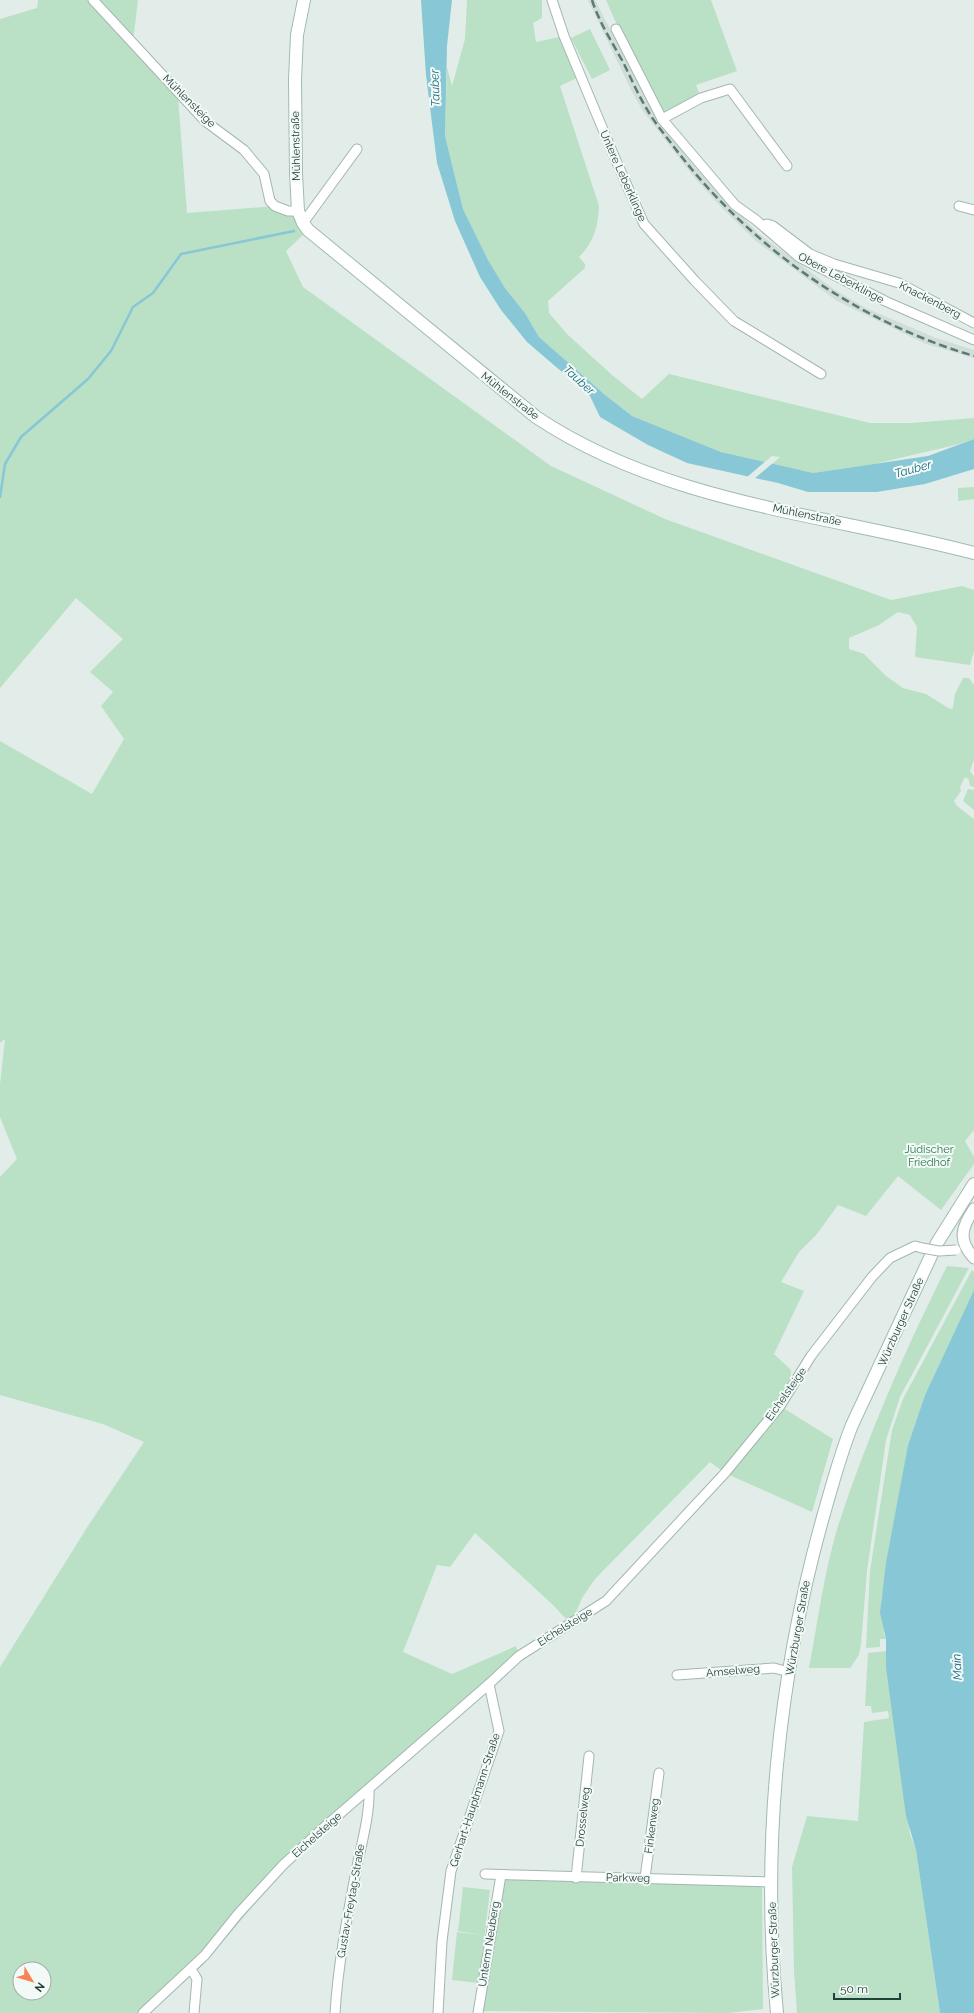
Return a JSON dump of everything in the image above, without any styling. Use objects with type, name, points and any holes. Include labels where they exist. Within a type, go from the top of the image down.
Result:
[{"type":"main road","name":"Mühlenstraße","points":[[304,0],[297,34],[295,73],[298,211],[303,223],[386,296],[536,417],[603,456],[649,474],[706,492],[823,519],[921,539],[974,553]]},
{"type":"main road","name":"Würzburger Straße","points":[[777,2013],[771,1930],[778,1752],[789,1672],[805,1585],[843,1449],[927,1265],[944,1231],[974,1184]]},
{"type":"street","name":"Mühlensteige","points":[[93,0],[205,121],[244,150],[264,174],[270,201],[275,206],[298,211]]},
{"type":"street","name":"Untere Leberklinge","points":[[552,0],[554,10],[570,50],[644,224],[695,281],[734,321],[821,374]]},
{"type":"street","name":"Obere Leberklinge","points":[[616,29],[662,119],[735,205],[805,260],[879,298],[974,340]]},
{"type":"street","points":[[662,119],[701,98],[730,89],[787,166]]},
{"type":"street","points":[[303,223],[357,149]]},
{"type":"street","points":[[959,206],[974,210]]},
{"type":"street","name":"Knackenberg","points":[[756,220],[773,226],[810,254],[834,264],[899,283],[974,323]]},
{"type":"street","points":[[966,1251],[964,1230],[974,1209]]},
{"type":"street","name":"Eichelsteige","points":[[143,2013],[191,1969],[283,1865],[519,1656],[606,1601],[631,1576],[725,1473],[780,1406],[811,1356],[872,1277],[890,1258],[915,1246],[939,1251],[966,1251]]},
{"type":"street","name":"Amselweg","points":[[677,1675],[774,1668],[789,1672]]},
{"type":"street","name":"Gerhart-Hauptmann-Straße","points":[[438,2013],[442,1941],[451,1871],[499,1731],[489,1684]]},
{"type":"street","name":"Drosselweg","points":[[576,1878],[589,1756]]},
{"type":"street","name":"Finkenweg","points":[[645,1878],[659,1773]]},
{"type":"street","name":"Gustav-Freytag-Straße","points":[[335,2013],[344,1934],[362,1842],[369,1799],[369,1789]]},
{"type":"street","name":"Parkweg","points":[[485,1874],[576,1878],[645,1878],[772,1882]]},
{"type":"street","name":"Unterm Neuberg","points":[[478,2013],[501,1875]]},
{"type":"street","points":[[191,1969],[197,1979],[194,2013]]},
{"type":"shaded area","points":[[588,0],[595,0],[641,89],[660,121],[696,168],[758,233],[835,290],[866,308],[936,338],[974,350],[974,358],[926,344],[837,301],[756,241],[723,209],[693,176],[643,111],[633,94]]},
{"type":"green space","name":"Jüdischer Friedhof","points":[[38,0],[138,0],[132,50],[178,97],[187,213],[275,206],[298,211],[308,230],[286,251],[303,287],[551,466],[665,519],[891,600],[962,586],[974,590],[974,651],[970,665],[915,657],[917,627],[910,615],[898,612],[879,625],[849,638],[849,649],[864,654],[886,676],[903,688],[926,694],[950,709],[953,708],[955,694],[963,678],[969,678],[974,685],[974,760],[970,771],[974,777],[974,787],[970,786],[969,780],[965,777],[960,787],[961,791],[954,801],[957,806],[974,819],[974,1130],[965,1141],[974,1157],[974,1164],[941,1210],[898,1176],[866,1216],[838,1205],[817,1234],[799,1252],[781,1282],[804,1291],[774,1354],[791,1370],[790,1391],[780,1406],[833,1439],[812,1512],[725,1473],[710,1462],[595,1579],[582,1598],[571,1624],[552,1604],[475,1533],[450,1567],[437,1565],[403,1652],[452,1674],[516,1646],[519,1656],[320,1831],[203,1965],[150,2013],[0,2013],[0,1667],[88,1526],[144,1442],[103,1424],[0,1395],[0,1177],[17,1159],[0,1117],[0,1084],[5,1039],[0,1043],[0,741],[92,794],[124,739],[101,706],[113,692],[90,672],[123,639],[76,598],[0,688],[0,19],[37,8]]},
{"type":"green space","points":[[467,0],[542,0],[542,18],[533,23],[536,42],[564,36],[581,76],[560,86],[599,206],[598,221],[592,240],[579,257],[585,264],[585,268],[548,301],[549,313],[567,334],[612,375],[642,399],[669,374],[870,423],[911,423],[974,418],[974,439],[955,445],[874,464],[813,473],[772,464],[780,457],[772,456],[765,462],[721,452],[632,416],[604,394],[539,337],[525,313],[505,288],[488,260],[463,209],[445,136],[447,67],[452,86],[465,39]]},
{"type":"green space","points":[[606,0],[711,0],[737,71],[696,85],[701,98],[662,119],[645,89]]},
{"type":"green space","points":[[590,29],[610,70],[592,79],[571,38]]},
{"type":"green space","points":[[974,487],[974,499],[958,501],[958,488]]},
{"type":"green space","points":[[968,789],[974,790],[974,810],[963,801]]},
{"type":"green space","points":[[947,1266],[969,1268],[900,1397],[886,1440],[867,1571],[859,1655],[850,1668],[809,1668],[833,1543],[849,1493],[888,1394],[916,1330]]},
{"type":"green space","points":[[972,1270],[974,1272],[974,1290],[925,1395],[908,1445],[881,1602],[884,1634],[886,1639],[880,1639],[880,1647],[866,1648],[870,1571],[892,1430],[903,1399]]},
{"type":"green space","points":[[887,1651],[886,1668],[910,1834],[916,1850],[940,2013],[797,2013],[794,1971],[792,1867],[807,1816],[858,1821],[864,1722],[889,1718],[888,1711],[872,1713],[871,1706],[865,1706],[868,1653]]},
{"type":"green space","points":[[501,1875],[762,1885],[763,2009],[728,2013],[478,2011]]},
{"type":"green space","points":[[463,1887],[490,1890],[479,1983],[452,1980],[457,1932],[482,1935],[458,1931]]},
{"type":"water","name":"Tauber","points":[[421,0],[452,0],[447,46],[445,136],[463,209],[488,260],[505,288],[525,313],[539,337],[604,394],[632,416],[721,452],[813,473],[928,456],[974,439],[974,469],[925,484],[877,492],[808,492],[778,483],[687,463],[648,445],[600,417],[590,396],[527,342],[501,310],[480,277],[455,221],[437,163],[426,75]]},
{"type":"water","name":"Main","points":[[974,1290],[974,2013],[940,2013],[916,1850],[906,1816],[886,1668],[886,1639],[880,1613],[886,1563],[908,1445],[925,1395]]},
{"type":"pier","points":[[767,460],[774,462],[754,479],[746,478]]},
{"type":"waterway","points":[[0,497],[5,464],[21,437],[88,379],[111,351],[133,307],[153,293],[181,254],[294,231]]},
{"type":"railway","points":[[592,0],[602,24],[651,116],[704,183],[736,216],[771,247],[808,276],[847,301],[887,322],[930,341],[974,356]]}]
